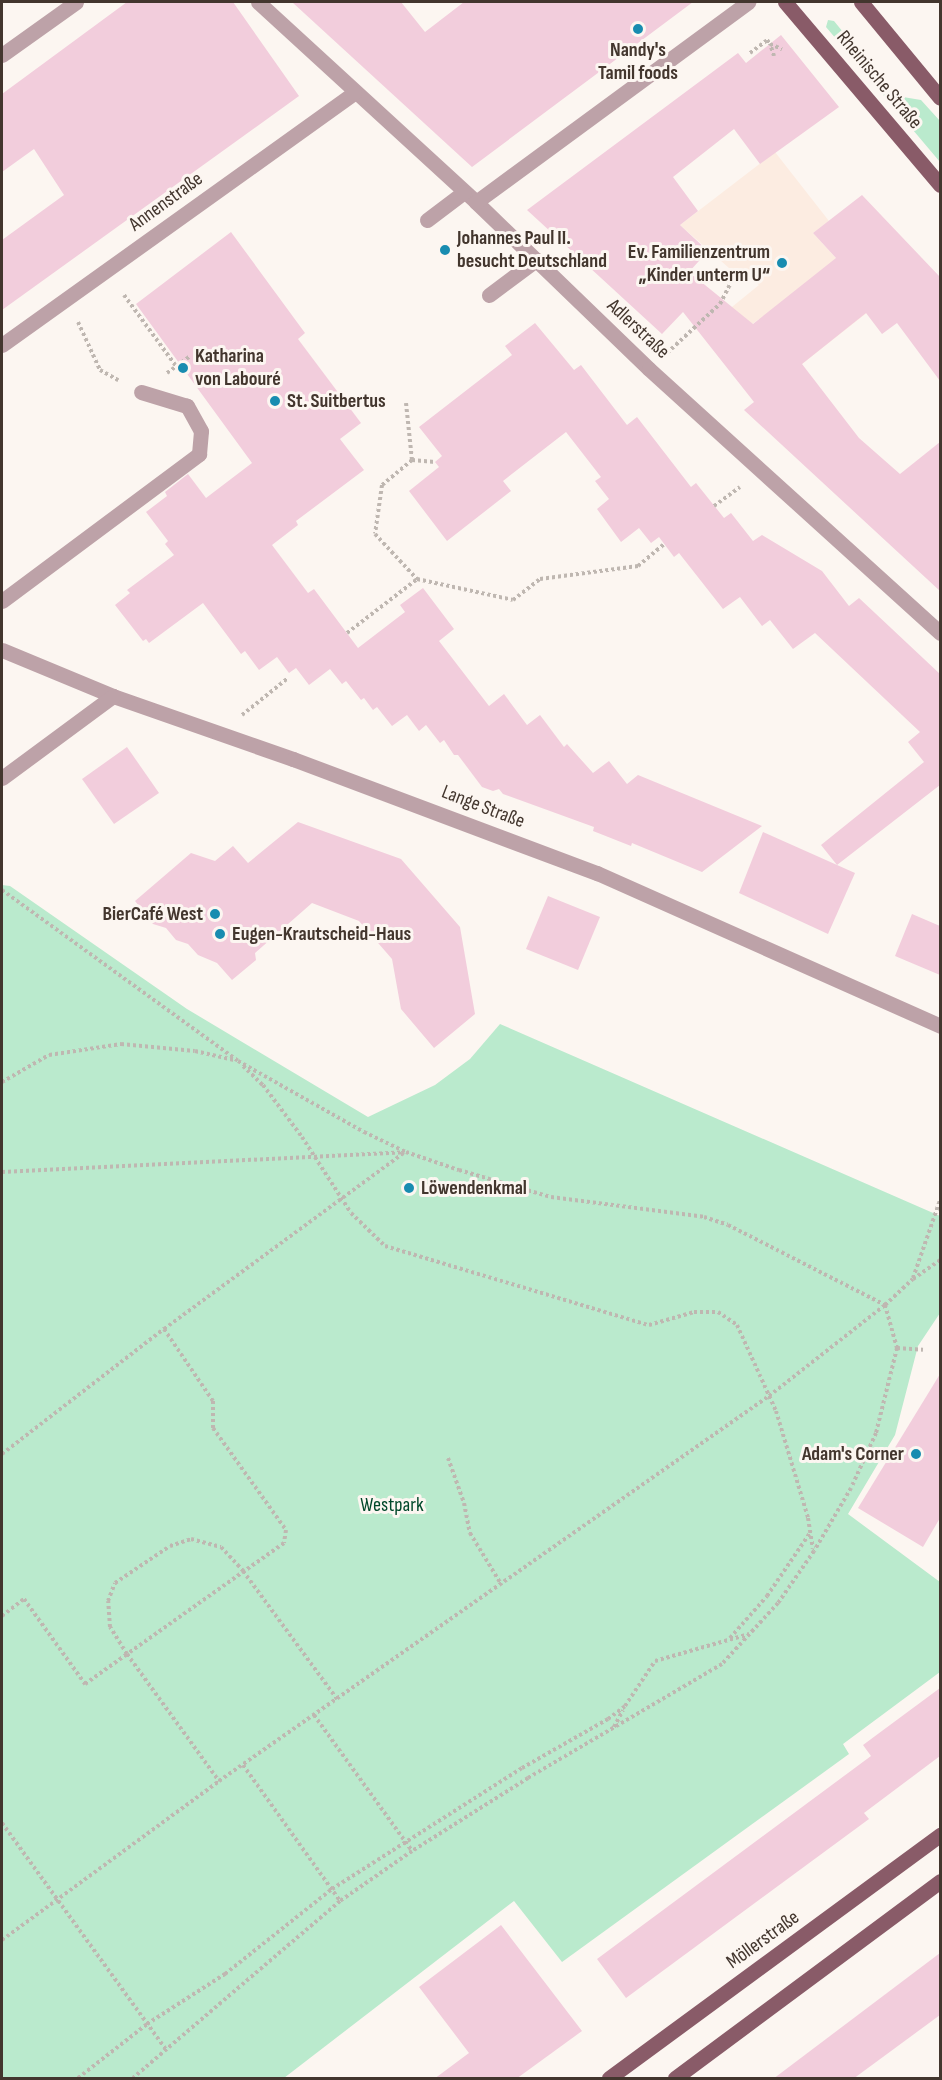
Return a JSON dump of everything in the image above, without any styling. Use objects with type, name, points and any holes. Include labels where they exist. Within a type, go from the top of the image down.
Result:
[{"type":"main road","name":"Rheinische Straße","points":[[785,2],[940,185]]},
{"type":"main road","name":"Rheinische Straße","points":[[861,2],[940,98]]},
{"type":"main road","name":"Möllerstraße","points":[[609,2079],[940,1835]]},
{"type":"main road","points":[[675,2079],[940,1881]]},
{"type":"street","points":[[2,55],[76,2]]},
{"type":"street","name":"Adlerstraße","points":[[258,2],[354,93],[470,197],[649,369],[940,633]]},
{"type":"street","points":[[427,220],[470,197],[748,2]]},
{"type":"street","name":"Annenstraße","points":[[2,345],[354,93]]},
{"type":"street","points":[[489,295],[536,260]]},
{"type":"street","points":[[2,601],[199,454],[201,431],[188,406],[141,392]]},
{"type":"street","name":"Lange Straße","points":[[2,650],[113,696],[221,733],[597,873],[940,1026]]},
{"type":"street","points":[[2,778],[113,696]]},
{"type":"path","points":[[750,53],[767,40],[770,44],[782,49]]},
{"type":"path","points":[[770,44],[774,56]]},
{"type":"path","points":[[649,369],[720,304],[734,276]]},
{"type":"path","points":[[124,295],[176,366]]},
{"type":"path","points":[[63,301],[82,328],[88,348],[100,370],[141,392]]},
{"type":"path","points":[[406,403],[412,459]]},
{"type":"path","points":[[435,462],[412,459],[382,485],[375,534],[417,579],[513,600],[540,579],[638,566],[664,544]]},
{"type":"path","points":[[347,633],[417,579]]},
{"type":"path","points":[[221,733],[288,678]]},
{"type":"path","points":[[2,892],[238,1061],[364,1132],[406,1152],[551,1197],[704,1217],[728,1226],[885,1305],[897,1348],[876,1434],[851,1488],[814,1551],[778,1603],[722,1664],[614,1727],[412,1851],[340,1902],[249,1977],[133,2079]]},
{"type":"path","points":[[2,1082],[49,1055],[121,1044],[195,1051],[238,1061],[263,1085],[302,1137],[351,1214],[385,1246],[649,1325],[694,1312],[718,1312],[737,1325],[769,1396],[790,1456],[814,1551]]},
{"type":"path","points":[[2,1172],[406,1152]]},
{"type":"path","points":[[2,1454],[164,1329],[406,1152]]},
{"type":"path","points":[[913,1279],[940,1200]]},
{"type":"path","points":[[2,1940],[336,1699],[769,1396],[885,1305],[913,1279],[940,1260]]},
{"type":"path","points":[[2,1616],[24,1599],[85,1684],[284,1543],[286,1530],[213,1428],[213,1401],[164,1329]]},
{"type":"path","points":[[897,1348],[922,1350]]},
{"type":"path","points":[[448,1458],[464,1503],[470,1533],[501,1584]]},
{"type":"path","points":[[729,1639],[767,1596],[810,1532]]},
{"type":"path","points":[[219,1782],[110,1627],[108,1601],[116,1583],[170,1546],[191,1539],[221,1547],[243,1571],[336,1699]]},
{"type":"path","points":[[614,1727],[655,1661],[750,1634]]},
{"type":"path","points":[[78,2079],[147,2024],[225,1974],[332,1889],[522,1768],[608,1719],[625,1706]]},
{"type":"path","points":[[314,1715],[412,1851]]},
{"type":"path","points":[[243,1765],[340,1902]]},
{"type":"path","points":[[2,1823],[167,2051]]},
{"type":"shaded area","name":"Ev. Familienzentrum „Kinder unterm U“","points":[[775,152],[829,221],[813,233],[878,304],[797,368],[759,319],[743,331],[727,311],[759,285],[740,272],[729,268],[680,225]]},
{"type":"green space","points":[[828,20],[834,21],[892,92],[897,96],[921,100],[940,121],[940,162],[826,27]]},
{"type":"green space","name":"Westpark","points":[[2,885],[10,886],[187,1009],[368,1117],[435,1085],[470,1059],[500,1024],[940,1216],[940,1313],[918,1346],[895,1435],[848,1514],[940,1582],[940,1672],[843,1744],[849,1754],[562,1962],[514,1901],[284,2078],[2,2078]]},
{"type":"building","points":[[127,2],[233,2],[299,96],[2,310],[2,240],[64,195],[34,149],[2,172],[2,94]]},
{"type":"building","points":[[292,2],[401,2],[425,32],[464,2],[693,2],[472,167]]},
{"type":"building","points":[[781,35],[839,107],[760,164],[734,129],[673,177],[698,211],[680,225],[708,251],[689,272],[753,324],[836,258],[813,233],[862,195],[940,277],[940,381],[897,323],[882,334],[866,313],[802,364],[859,438],[900,474],[940,442],[940,591],[744,410],[754,402],[683,312],[662,334],[527,210],[738,53],[746,63]]},
{"type":"building","points":[[231,232],[305,333],[298,339],[361,423],[340,439],[364,470],[296,521],[298,525],[272,545],[308,593],[314,589],[358,648],[405,612],[400,605],[423,588],[454,629],[439,641],[489,706],[504,694],[527,725],[540,715],[564,747],[567,744],[593,773],[609,761],[627,784],[638,775],[762,826],[702,872],[632,843],[631,846],[593,831],[594,827],[503,794],[499,789],[493,791],[482,787],[458,755],[454,755],[444,740],[440,743],[426,725],[419,731],[407,715],[392,726],[377,707],[373,710],[364,698],[361,700],[346,681],[342,684],[330,669],[309,685],[296,668],[289,673],[277,657],[259,670],[245,651],[241,654],[203,603],[149,643],[146,639],[143,641],[115,605],[130,593],[127,590],[174,555],[165,544],[168,541],[146,512],[167,496],[165,492],[188,474],[206,498],[252,463],[136,304]]},
{"type":"building","points":[[535,323],[574,370],[581,365],[627,425],[637,417],[691,487],[696,483],[724,518],[731,513],[753,541],[762,535],[822,571],[849,606],[859,598],[940,674],[940,785],[837,865],[821,845],[924,762],[908,742],[920,732],[815,633],[793,649],[770,620],[762,626],[740,597],[723,609],[679,553],[674,557],[659,537],[651,543],[639,528],[621,542],[597,509],[609,499],[595,481],[601,477],[566,432],[503,481],[511,491],[447,541],[409,491],[439,467],[435,462],[442,456],[419,427],[512,355],[505,346]]},
{"type":"building","points":[[127,747],[159,793],[114,824],[82,779]]},
{"type":"building","name":"Eugen-Krautscheid-Haus","points":[[298,822],[401,859],[460,927],[475,1014],[434,1048],[401,1009],[392,959],[359,921],[312,903],[255,953],[256,960],[232,980],[217,963],[198,955],[188,944],[176,940],[166,928],[153,924],[135,901],[191,853],[215,861],[233,846],[248,863]]},
{"type":"building","points":[[763,832],[855,873],[828,934],[739,893]]},
{"type":"building","points":[[548,896],[600,917],[578,970],[526,949]]},
{"type":"building","points":[[912,914],[940,926],[940,975],[895,956]]},
{"type":"building","name":"Adam's Corner","points":[[940,1374],[940,1518],[923,1547],[858,1508]]},
{"type":"building","points":[[940,1688],[940,1756],[864,1813],[869,1819],[626,1998],[597,1959],[871,1756],[863,1745]]},
{"type":"building","points":[[501,1925],[582,2031],[516,2079],[434,2079],[469,2053],[419,1987]]},
{"type":"building","points":[[940,1953],[940,2015],[853,2079],[773,2079]]},
{"type":"place","name":"Nandy's Tamil foods","points":[[638,29]]},
{"type":"place","name":"Johannes Paul II. besucht Deutschland","points":[[445,250]]},
{"type":"place","name":"Ev. Familienzentrum „Kinder unterm U“","points":[[782,263]]},
{"type":"place","name":"Katharina von Labouré","points":[[183,368]]},
{"type":"place","name":"St. Suitbertus","points":[[275,401]]},
{"type":"place","name":"BierCafé West","points":[[215,914]]},
{"type":"place","name":"Eugen-Krautscheid-Haus","points":[[220,934]]},
{"type":"place","name":"Löwendenkmal","points":[[409,1188]]},
{"type":"place","name":"Adam's Corner","points":[[916,1454]]}]
